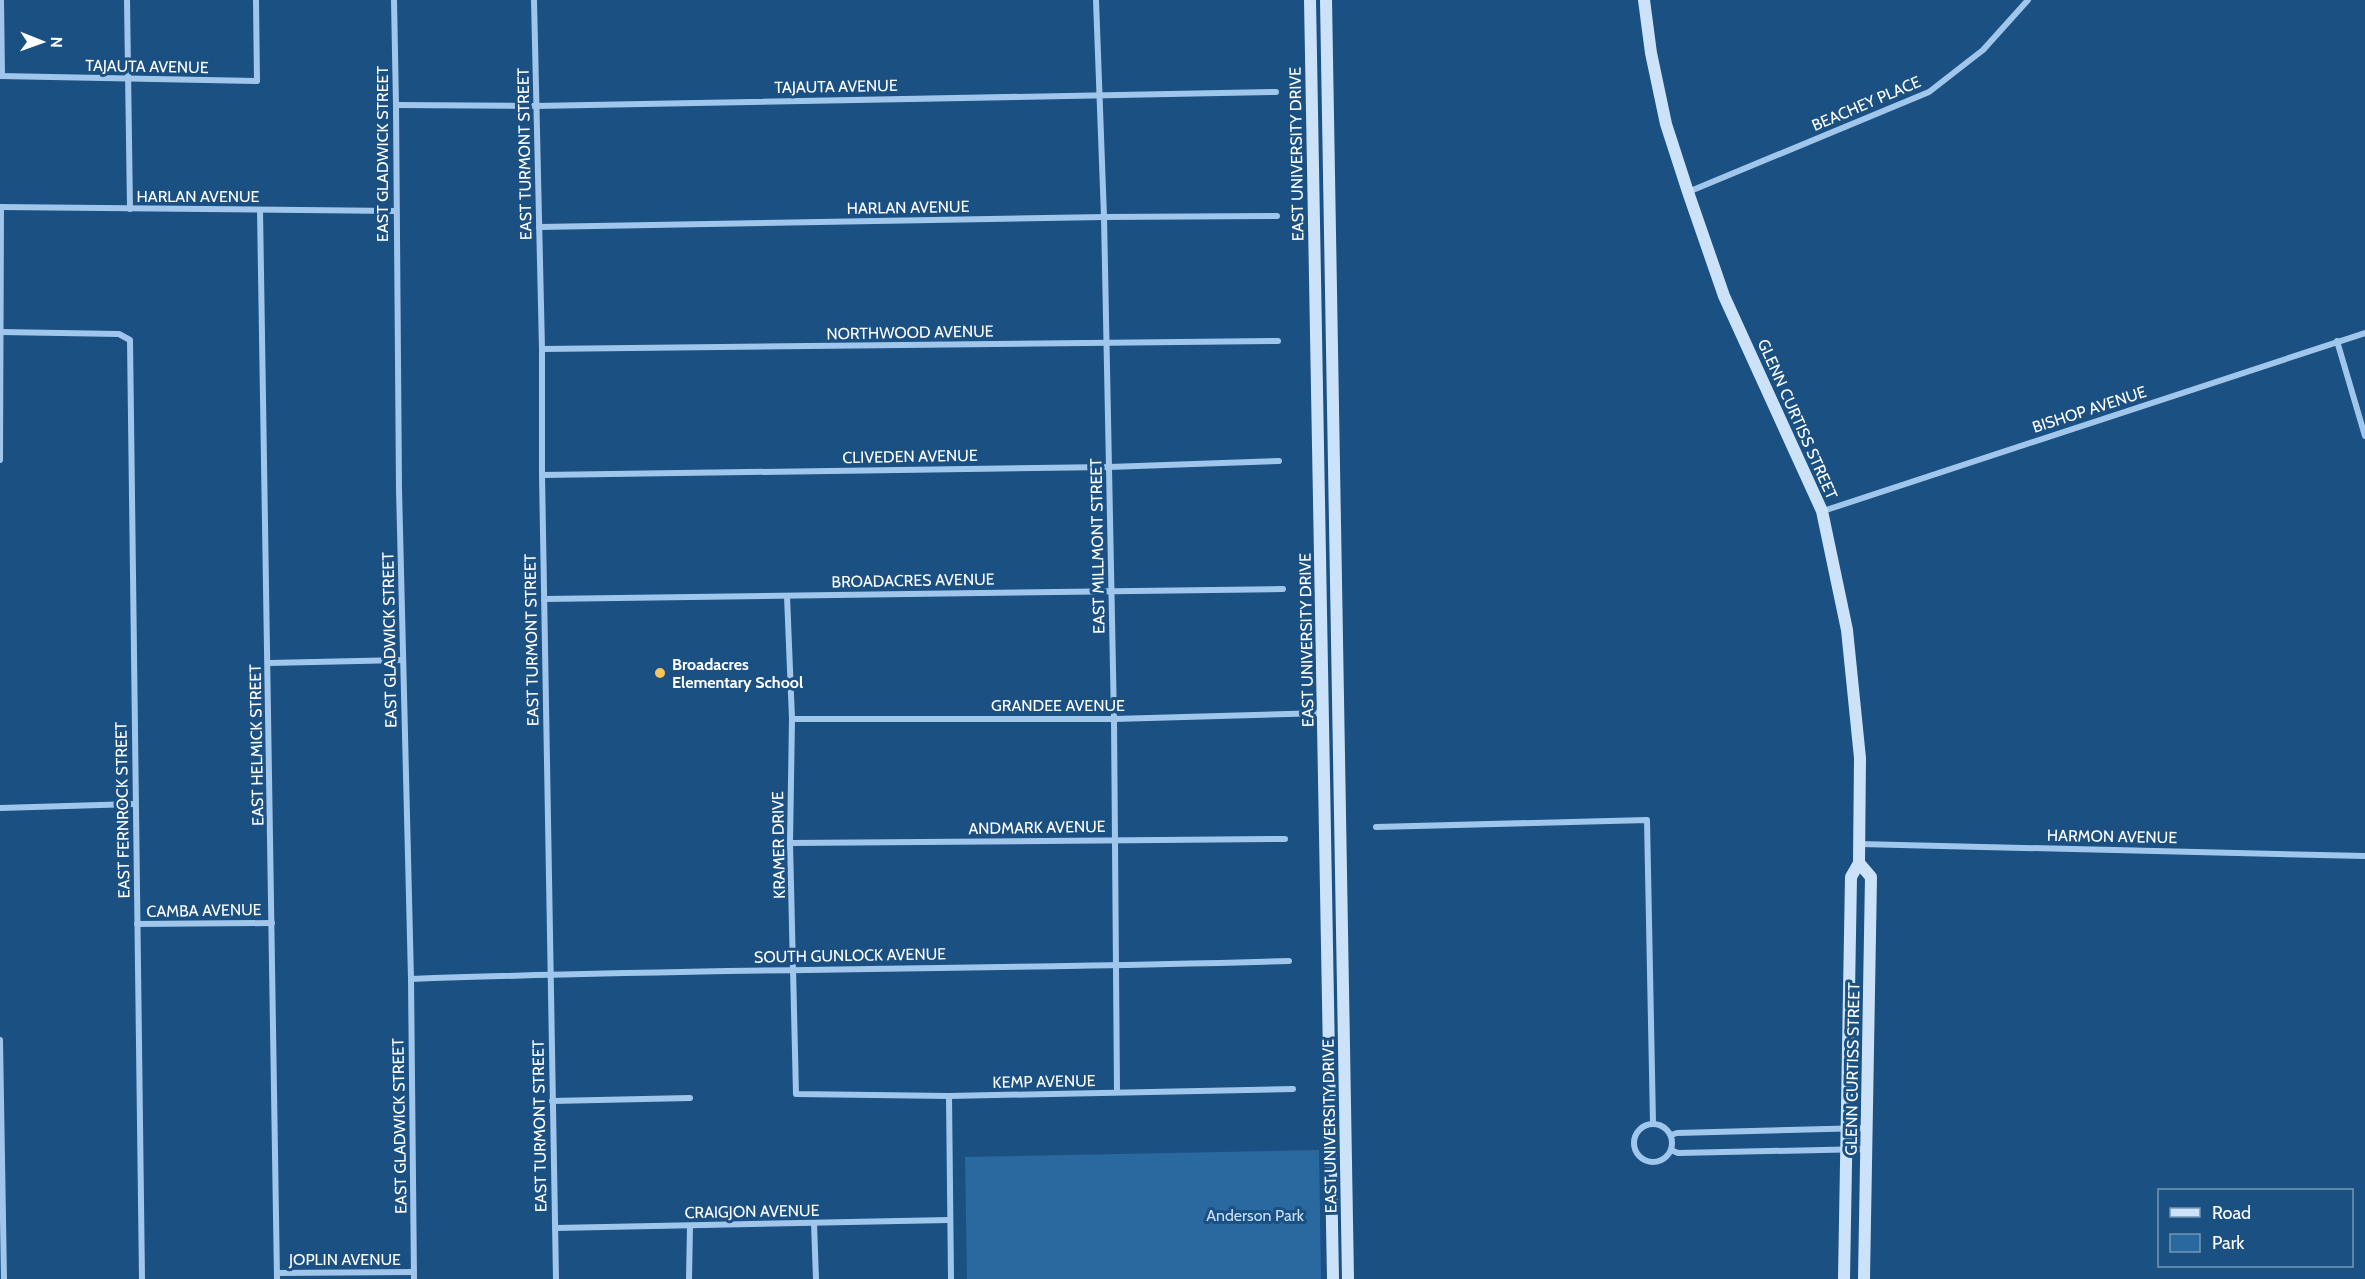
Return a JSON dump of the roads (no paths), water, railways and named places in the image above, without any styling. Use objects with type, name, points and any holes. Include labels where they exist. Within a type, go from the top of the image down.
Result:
[{"type":"street","points":[[1,0],[1,76]]},
{"type":"street","points":[[127,0],[130,209]]},
{"type":"street","name":"TAJAUTA AVENUE","points":[[1,76],[257,81],[256,0]]},
{"type":"street","name":"EAST GLADWICK STREET","points":[[394,0],[414,1276]]},
{"type":"street","name":"EAST TURMONT STREET","points":[[534,0],[542,349],[542,475],[556,1279]]},
{"type":"street","name":"EAST MILLMONT STREET","points":[[1096,0],[1104,217],[1114,719],[1117,1092]]},
{"type":"street","name":"EAST UNIVERSITY DRIVE","points":[[1310,0],[1333,1279]]},
{"type":"street","name":"EAST UNIVERSITY DRIVE","points":[[1326,0],[1348,1279]]},
{"type":"street","name":"GLENN CURTISS STREET","points":[[1644,0],[1666,123],[1688,192],[1724,296],[1822,511],[1847,630],[1860,758],[1859,863],[1851,877],[1844,1279]]},
{"type":"street","name":"BEACHEY PLACE","points":[[1688,192],[1929,92],[1983,50],[2028,0]]},
{"type":"street","name":"TAJAUTA AVENUE","points":[[396,105],[536,106],[1276,92]]},
{"type":"street","points":[[0,460],[1,207]]},
{"type":"street","name":"HARLAN AVENUE","points":[[1,207],[396,211]]},
{"type":"street","name":"EAST HELMICK STREET","points":[[260,210],[277,1276]]},
{"type":"street","name":"HARLAN AVENUE","points":[[539,227],[1277,216]]},
{"type":"street","name":"EAST FERNROCK STREET","points":[[1,332],[119,334],[130,340],[134,804],[142,1279]]},
{"type":"street","name":"BISHOP AVENUE","points":[[1822,511],[2365,333]]},
{"type":"street","name":"NORTHWOOD AVENUE","points":[[542,349],[1278,341]]},
{"type":"street","points":[[2337,341],[2365,436]]},
{"type":"street","name":"CLIVEDEN AVENUE","points":[[542,475],[1109,467],[1279,461]]},
{"type":"street","name":"BROADACRES AVENUE","points":[[544,599],[1283,589]]},
{"type":"street","name":"KRAMER DRIVE","points":[[787,596],[792,719],[790,843],[796,1094]]},
{"type":"street","points":[[269,663],[403,660]]},
{"type":"street","points":[[1324,713],[1338,713]]},
{"type":"street","name":"GRANDEE AVENUE","points":[[792,719],[1114,719],[1324,713]]},
{"type":"street","points":[[0,808],[134,804]]},
{"type":"street","points":[[1376,827],[1647,820],[1653,1123]]},
{"type":"street","name":"ANDMARK AVENUE","points":[[790,843],[1285,839]]},
{"type":"street","name":"HARMON AVENUE","points":[[1859,844],[2365,856]]},
{"type":"street","name":"GLENN CURTISS STREET","points":[[1859,863],[1871,877],[1864,1279]]},
{"type":"street","name":"CAMBA AVENUE","points":[[137,924],[272,922]]},
{"type":"street","name":"SOUTH GUNLOCK AVENUE","points":[[411,979],[550,974],[1116,966],[1289,961]]},
{"type":"street","points":[[0,1040],[4,1279]]},
{"type":"street","name":"KEMP AVENUE","points":[[796,1094],[949,1096],[1293,1089]]},
{"type":"street","points":[[949,1096],[951,1279]]},
{"type":"street","points":[[552,1101],[690,1098]]},
{"type":"street","points":[[1653,1123],[1661,1125],[1671,1136],[1671,1150],[1666,1157],[1653,1162],[1639,1156],[1633,1142],[1639,1128],[1653,1123]]},
{"type":"street","points":[[1671,1136],[1677,1133],[1867,1128]]},
{"type":"street","points":[[1671,1150],[1678,1153],[1867,1149]]},
{"type":"street","name":"CRAIGJON AVENUE","points":[[555,1228],[950,1220]]},
{"type":"street","points":[[814,1222],[816,1279]]},
{"type":"street","points":[[689,1279],[690,1226]]},
{"type":"street","name":"JOPLIN AVENUE","points":[[277,1276],[414,1276]]},
{"type":"place","name":"Broadacres Elementary School","points":[[660,673]]},
{"type":"park label","name":"Anderson Park","points":[[1255,1215]]}]
